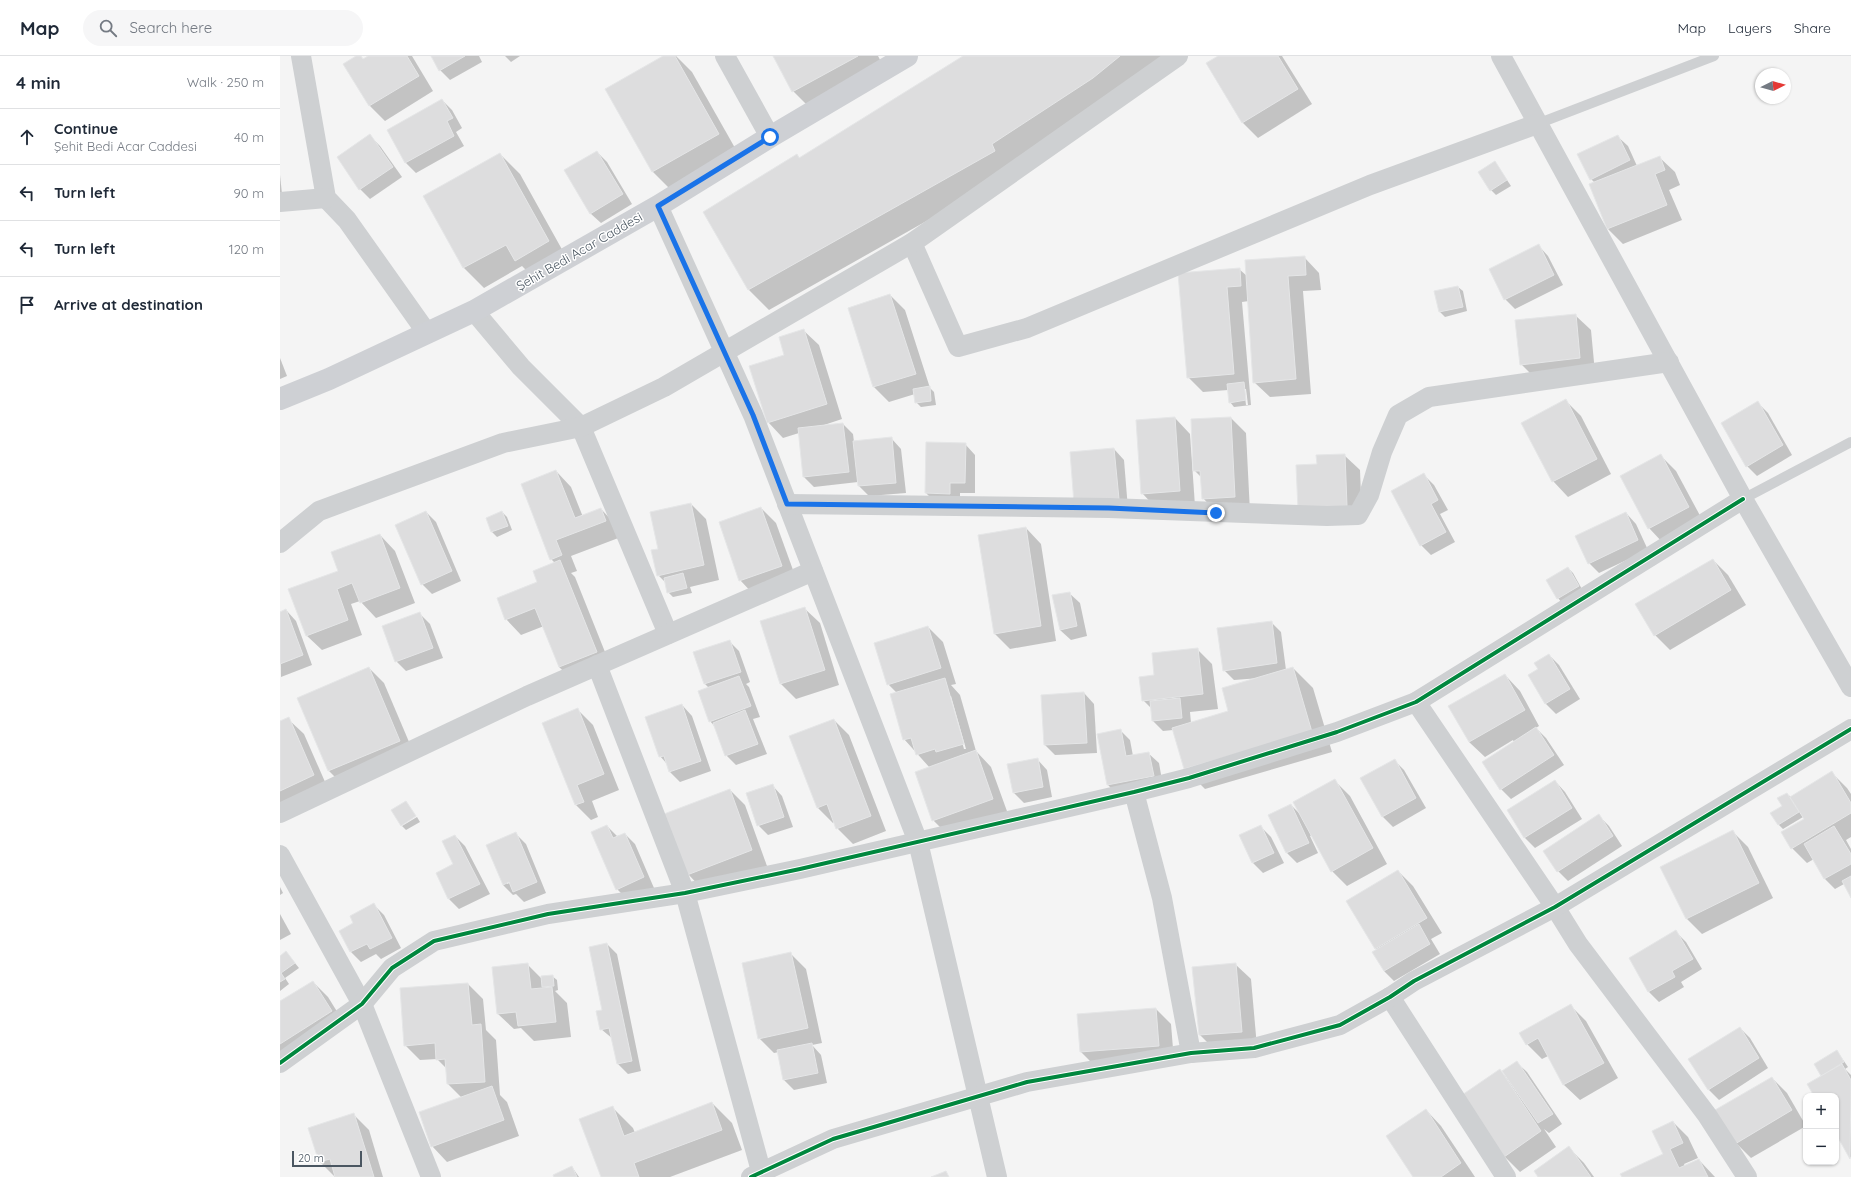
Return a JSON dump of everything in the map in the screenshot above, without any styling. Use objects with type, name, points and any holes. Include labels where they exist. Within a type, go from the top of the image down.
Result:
[{"type":"street","points":[[301,56],[326,198],[347,220],[427,333]]},
{"type":"street","points":[[725,56],[770,137]]},
{"type":"street","name":"Şehit Bedi Acar Caddesi","points":[[280,399],[329,379],[474,311],[658,206],[770,137],[907,56]]},
{"type":"street","points":[[280,544],[319,511],[504,443],[581,427],[664,387],[912,244],[1178,56]]},
{"type":"street","points":[[1501,56],[1743,499],[1851,687]]},
{"type":"street","points":[[912,244],[958,347],[1027,328],[1370,185],[1537,124]]},
{"type":"street","points":[[280,202],[326,198]]},
{"type":"street","points":[[658,206],[753,415],[918,842],[997,1177]]},
{"type":"street","points":[[474,311],[521,367],[581,427],[668,634]]},
{"type":"street","points":[[787,504],[1109,508],[1279,515],[1358,515],[1369,495],[1382,452],[1398,415],[1429,397],[1669,362]]},
{"type":"street","points":[[280,1062],[362,1004],[392,968],[434,941],[548,914],[685,893],[800,869],[1134,792],[1189,778],[1337,732],[1416,702],[1743,499]]},
{"type":"street","points":[[280,814],[527,696],[813,571]]},
{"type":"street","points":[[597,665],[685,893],[756,1174],[833,1139],[1028,1082],[1191,1053],[1254,1048],[1340,1025],[1414,982],[1554,907],[1851,729]]},
{"type":"street","points":[[1416,702],[1578,944],[1707,1115],[1747,1177]]},
{"type":"street","points":[[1134,792],[1162,898],[1191,1053]]},
{"type":"street","points":[[280,855],[362,1004],[431,1177]]},
{"type":"street","points":[[1390,997],[1506,1177]]},
{"type":"lane","points":[[1537,124],[1714,56]]},
{"type":"lane","points":[[1743,499],[1851,442]]},
{"type":"building","points":[[356,56],[361,56],[363,59],[368,56],[407,56],[419,76],[369,106],[343,64]]},
{"type":"building","points":[[431,56],[465,56],[439,71]]},
{"type":"building","points":[[663,56],[675,56],[719,134],[652,172],[605,89]]},
{"type":"building","points":[[773,56],[858,56],[792,92]]},
{"type":"building","points":[[963,56],[1120,56],[1093,78],[992,144],[995,151],[748,290],[703,212],[797,154],[799,158]]},
{"type":"building","points":[[1218,56],[1278,56],[1298,89],[1242,123],[1206,63]]},
{"type":"building","points":[[442,99],[453,118],[447,121],[454,136],[405,163],[387,130]]},
{"type":"building","points":[[370,134],[393,167],[359,190],[337,157]]},
{"type":"building","points":[[1618,135],[1630,160],[1590,180],[1577,154]]},
{"type":"building","points":[[597,151],[623,194],[590,214],[564,170]]},
{"type":"building","points":[[500,153],[549,241],[515,261],[506,245],[463,268],[423,196]]},
{"type":"building","points":[[1660,156],[1665,170],[1655,174],[1667,205],[1607,229],[1589,184]]},
{"type":"building","points":[[1495,161],[1507,180],[1490,191],[1478,172]]},
{"type":"building","points":[[1539,244],[1554,275],[1504,300],[1489,269]]},
{"type":"building","points":[[1305,256],[1306,275],[1288,276],[1296,379],[1253,383],[1245,260]]},
{"type":"building","points":[[1240,268],[1241,286],[1227,287],[1234,374],[1187,378],[1178,273]]},
{"type":"building","points":[[1458,286],[1463,307],[1439,312],[1434,291]]},
{"type":"building","points":[[890,294],[916,374],[873,387],[848,308]]},
{"type":"building","points":[[1576,314],[1580,358],[1520,365],[1515,320]]},
{"type":"building","points":[[804,329],[827,404],[767,423],[749,366],[784,355],[779,337]]},
{"type":"building","points":[[1244,382],[1246,400],[1229,403],[1227,384]]},
{"type":"building","points":[[930,386],[931,401],[915,403],[913,389]]},
{"type":"building","points":[[1566,399],[1597,459],[1552,482],[1521,423]]},
{"type":"building","points":[[1758,401],[1783,445],[1746,467],[1721,423]]},
{"type":"building","points":[[1175,417],[1180,491],[1141,494],[1136,420]]},
{"type":"building","points":[[1231,417],[1235,497],[1202,499],[1200,471],[1193,471],[1191,419]]},
{"type":"building","points":[[843,423],[849,472],[803,477],[798,428]]},
{"type":"building","points":[[892,437],[896,483],[858,486],[853,441]]},
{"type":"building","points":[[926,442],[966,443],[965,483],[950,483],[950,494],[925,493]]},
{"type":"building","points":[[1114,448],[1119,499],[1074,503],[1070,452]]},
{"type":"building","points":[[1345,454],[1347,506],[1298,509],[1296,465],[1317,464],[1316,455]]},
{"type":"building","points":[[1661,454],[1689,507],[1648,529],[1620,476]]},
{"type":"building","points":[[556,470],[575,518],[601,508],[606,521],[556,540],[562,555],[550,560],[521,484]]},
{"type":"building","points":[[1424,473],[1438,500],[1431,504],[1446,532],[1420,546],[1391,491]]},
{"type":"building","points":[[691,503],[704,565],[657,576],[651,550],[658,549],[650,512]]},
{"type":"building","points":[[761,507],[782,566],[739,581],[719,522]]},
{"type":"building","points":[[426,511],[452,571],[421,585],[395,525]]},
{"type":"building","points":[[502,511],[508,526],[491,532],[486,518]]},
{"type":"building","points":[[1626,512],[1638,540],[1588,564],[1575,536]]},
{"type":"building","points":[[1026,527],[1041,626],[994,634],[978,535]]},
{"type":"building","points":[[380,534],[400,588],[360,603],[352,583],[337,589],[348,620],[306,636],[288,589],[338,571],[331,552]]},
{"type":"building","points":[[1713,559],[1731,590],[1654,636],[1635,604]]},
{"type":"building","points":[[560,560],[597,652],[559,667],[535,608],[505,620],[497,598],[537,582],[533,571]]},
{"type":"building","points":[[1568,567],[1579,586],[1557,599],[1546,580]]},
{"type":"building","points":[[683,573],[687,588],[667,593],[664,578]]},
{"type":"building","points":[[1070,592],[1077,626],[1060,630],[1052,595]]},
{"type":"building","points":[[805,607],[825,670],[780,684],[760,621]]},
{"type":"building","points":[[286,609],[303,655],[280,664],[280,612]]},
{"type":"building","points":[[420,612],[433,648],[395,662],[382,626]]},
{"type":"building","points":[[1272,621],[1277,663],[1223,671],[1217,628]]},
{"type":"building","points":[[928,626],[941,668],[887,685],[874,643]]},
{"type":"building","points":[[730,640],[741,672],[704,684],[693,652]]},
{"type":"building","points":[[1198,648],[1203,694],[1142,701],[1139,677],[1154,675],[1152,653]]},
{"type":"building","points":[[1549,654],[1570,689],[1545,704],[1528,675],[1538,669],[1534,663]]},
{"type":"building","points":[[369,667],[400,741],[328,771],[297,698]]},
{"type":"building","points":[[1293,667],[1312,732],[1184,769],[1172,728],[1228,711],[1222,688]]},
{"type":"building","points":[[1505,674],[1525,710],[1469,742],[1448,706]]},
{"type":"building","points":[[739,676],[751,706],[709,722],[698,691]]},
{"type":"building","points":[[945,678],[964,744],[936,752],[935,749],[916,755],[911,738],[903,740],[890,694]]},
{"type":"building","points":[[1084,692],[1087,743],[1044,745],[1041,695]]},
{"type":"building","points":[[1180,698],[1182,718],[1152,721],[1150,701]]},
{"type":"building","points":[[682,704],[701,761],[669,772],[664,756],[659,757],[645,717]]},
{"type":"building","points":[[578,708],[604,774],[577,785],[584,802],[575,805],[542,723]]},
{"type":"building","points":[[745,710],[758,744],[725,756],[713,723]]},
{"type":"building","points":[[289,717],[314,775],[280,791],[280,721]]},
{"type":"building","points":[[834,719],[871,816],[836,829],[827,804],[817,808],[789,736]]},
{"type":"building","points":[[1536,727],[1554,755],[1500,790],[1482,762]]},
{"type":"building","points":[[1121,729],[1126,756],[1149,752],[1154,776],[1107,785],[1097,734]]},
{"type":"building","points":[[976,750],[993,799],[932,821],[915,772]]},
{"type":"building","points":[[1038,758],[1043,787],[1013,793],[1007,764]]},
{"type":"building","points":[[1395,759],[1416,798],[1382,817],[1360,778]]},
{"type":"building","points":[[1832,771],[1851,803],[1851,813],[1791,849],[1781,832],[1804,819],[1790,797]]},
{"type":"building","points":[[1335,779],[1373,848],[1331,872],[1293,802]]},
{"type":"building","points":[[1555,780],[1572,808],[1524,838],[1507,810]]},
{"type":"building","points":[[773,784],[784,817],[757,826],[746,793]]},
{"type":"building","points":[[730,789],[752,850],[687,875],[664,814]]},
{"type":"building","points":[[1787,793],[1799,812],[1778,825],[1770,813],[1782,806],[1777,798]]},
{"type":"building","points":[[406,801],[416,816],[401,826],[391,810]]},
{"type":"building","points":[[1291,804],[1309,843],[1286,853],[1268,815]]},
{"type":"building","points":[[1599,814],[1613,836],[1557,872],[1543,851]]},
{"type":"building","points":[[607,825],[613,838],[625,833],[644,877],[616,890],[591,832]]},
{"type":"building","points":[[1261,825],[1274,853],[1252,863],[1239,835]]},
{"type":"building","points":[[1834,826],[1851,854],[1851,864],[1824,879],[1804,844]]},
{"type":"building","points":[[1733,830],[1759,883],[1686,919],[1660,867]]},
{"type":"building","points":[[516,832],[537,882],[513,892],[509,882],[503,885],[486,845]]},
{"type":"building","points":[[455,835],[480,884],[448,899],[436,873],[453,864],[442,841]]},
{"type":"building","points":[[1398,870],[1427,918],[1375,949],[1346,901]]},
{"type":"building","points":[[1851,876],[1851,898],[1842,881]]},
{"type":"building","points":[[374,903],[392,938],[370,949],[367,944],[350,952],[339,931],[353,923],[350,916]]},
{"type":"building","points":[[1419,924],[1430,944],[1384,971],[1372,952]]},
{"type":"building","points":[[1676,930],[1693,959],[1672,971],[1675,977],[1648,992],[1629,958]]},
{"type":"building","points":[[607,943],[632,1061],[617,1064],[609,1028],[600,1030],[596,1011],[602,1010],[589,947]]},
{"type":"building","points":[[286,951],[295,963],[281,973],[285,979],[280,982],[280,956]]},
{"type":"building","points":[[791,952],[808,1028],[758,1039],[742,963]]},
{"type":"building","points":[[528,963],[531,989],[552,987],[556,1022],[518,1026],[516,1012],[497,1014],[492,967]]},
{"type":"building","points":[[1236,963],[1242,1032],[1199,1035],[1192,967]]},
{"type":"building","points":[[553,975],[554,986],[542,987],[541,976]]},
{"type":"building","points":[[313,981],[332,1011],[280,1044],[280,1001]]},
{"type":"building","points":[[468,983],[472,1025],[481,1024],[485,1082],[447,1084],[445,1059],[436,1060],[435,1043],[404,1046],[400,988]]},
{"type":"building","points":[[1571,1004],[1604,1063],[1563,1085],[1538,1038],[1526,1045],[1519,1033]]},
{"type":"building","points":[[1156,1008],[1159,1046],[1080,1052],[1077,1014]]},
{"type":"building","points":[[1740,1027],[1759,1058],[1708,1090],[1688,1059]]},
{"type":"building","points":[[812,1043],[818,1073],[783,1080],[777,1050]]},
{"type":"building","points":[[1837,1050],[1844,1062],[1821,1076],[1814,1064]]},
{"type":"building","points":[[1517,1061],[1553,1114],[1538,1123],[1502,1071]]},
{"type":"building","points":[[1842,1064],[1851,1080],[1850,1159],[1839,1139],[1839,1093],[1812,1093],[1807,1084]]},
{"type":"building","points":[[1500,1069],[1541,1131],[1504,1157],[1462,1095]]},
{"type":"building","points":[[1772,1077],[1792,1110],[1735,1144],[1715,1110]]},
{"type":"building","points":[[492,1086],[504,1120],[431,1147],[419,1112]]},
{"type":"building","points":[[712,1102],[722,1130],[634,1163],[639,1177],[601,1177],[579,1119],[613,1106],[624,1136]]},
{"type":"building","points":[[1426,1109],[1461,1163],[1441,1177],[1413,1177],[1386,1136]]},
{"type":"building","points":[[354,1113],[374,1177],[335,1177],[330,1159],[319,1162],[308,1128]]},
{"type":"building","points":[[1673,1121],[1683,1143],[1670,1149],[1679,1168],[1699,1159],[1708,1177],[1622,1177],[1620,1174],[1663,1154],[1652,1131]]},
{"type":"building","points":[[1569,1146],[1591,1177],[1538,1177],[1534,1171]]},
{"type":"building","points":[[572,1166],[577,1177],[554,1177],[553,1175]]},
{"type":"building","points":[[946,1171],[949,1177],[931,1177]]},
{"type":"cycle path","points":[[280,1063],[362,1004],[392,968],[434,941],[548,914],[685,893],[800,869],[1134,792],[1189,778],[1337,732],[1416,702],[1743,499]]},
{"type":"cycle path","points":[[751,1177],[833,1139],[1027,1082],[1191,1053],[1254,1048],[1340,1025],[1390,997],[1414,981],[1555,907],[1851,729]]},
{"type":"route","points":[[770,137],[658,206],[753,415],[787,504],[1109,508],[1216,513]]}]
